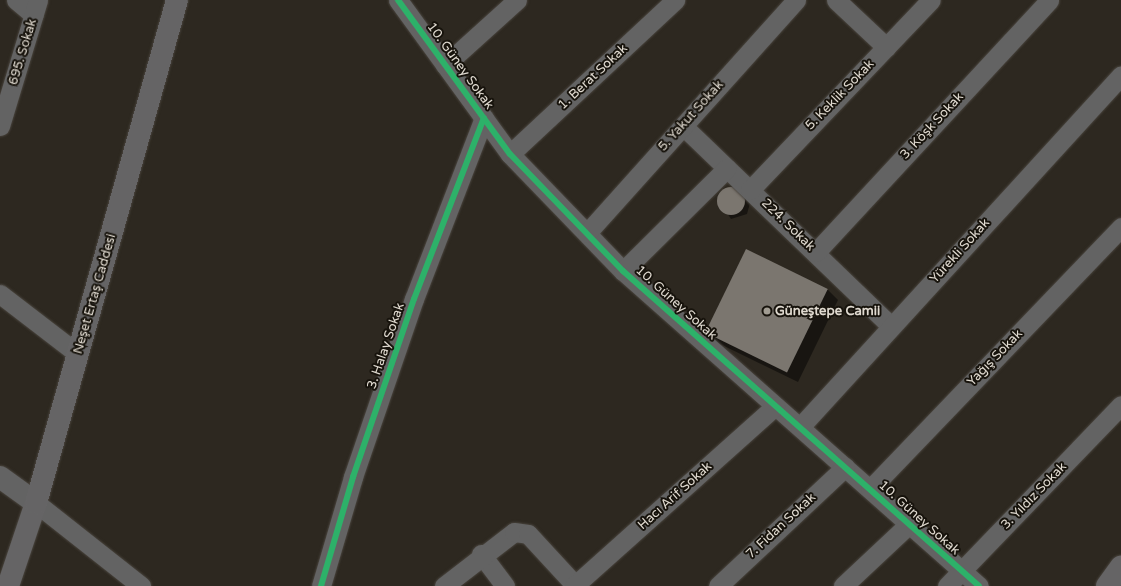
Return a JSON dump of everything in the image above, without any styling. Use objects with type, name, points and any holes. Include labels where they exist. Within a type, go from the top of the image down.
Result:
[{"type":"main road","name":"Neşet Ertaş Caddesi","points":[[8,586],[36,503],[177,0]]},
{"type":"main road","points":[[1107,586],[1121,567]]},
{"type":"street","points":[[16,0],[36,8]]},
{"type":"street","name":"10. Güney Sokak","points":[[398,0],[510,154],[624,271],[979,586]]},
{"type":"street","points":[[445,66],[517,0]]},
{"type":"street","name":"1. Berat Sokak","points":[[510,154],[675,0]]},
{"type":"street","name":"5. Yakut Sokak","points":[[587,233],[796,0]]},
{"type":"street","points":[[836,0],[886,47]]},
{"type":"street","name":"5. Keklik Sokak","points":[[750,190],[930,0]]},
{"type":"street","name":"3. Köşk Sokak","points":[[816,252],[1049,0]]},
{"type":"street","name":"695. Sokak","points":[[0,126],[36,8]]},
{"type":"street","name":"Yürekli Sokak","points":[[800,427],[1121,75]]},
{"type":"street","name":"3. Halay Sokak","points":[[321,586],[353,477],[414,299],[484,118]]},
{"type":"street","name":"224. Sokak","points":[[683,126],[816,252],[891,326]]},
{"type":"street","points":[[624,271],[727,168]]},
{"type":"street","name":"Yağış Sokak","points":[[870,489],[1121,227]]},
{"type":"street","points":[[0,294],[78,354]]},
{"type":"street","name":"3. Yıldız Sokak","points":[[947,586],[1121,405]]},
{"type":"street","name":"Hacı Arif Sokak","points":[[575,585],[775,406]]},
{"type":"street","name":"7. Fidan Sokak","points":[[718,586],[845,467]]},
{"type":"street","points":[[0,477],[36,503],[141,586]]},
{"type":"street","points":[[843,586],[909,524]]},
{"type":"street","points":[[444,586],[481,554],[514,532],[528,534],[575,585]]},
{"type":"street","points":[[481,554],[505,586]]},
{"type":"building","points":[[731,187],[741,191],[745,201],[741,211],[731,215],[721,211],[717,201],[721,191]]},
{"type":"building","name":"Güneştepe Camii","points":[[746,249],[828,289],[787,372],[705,333]]},
{"type":"cycle path","points":[[398,0],[510,154],[623,271],[979,586]]},
{"type":"cycle path","points":[[321,586],[353,477],[414,299],[484,118]]},
{"type":"place","name":"Güneştepe Camii","points":[[767,311]]}]
